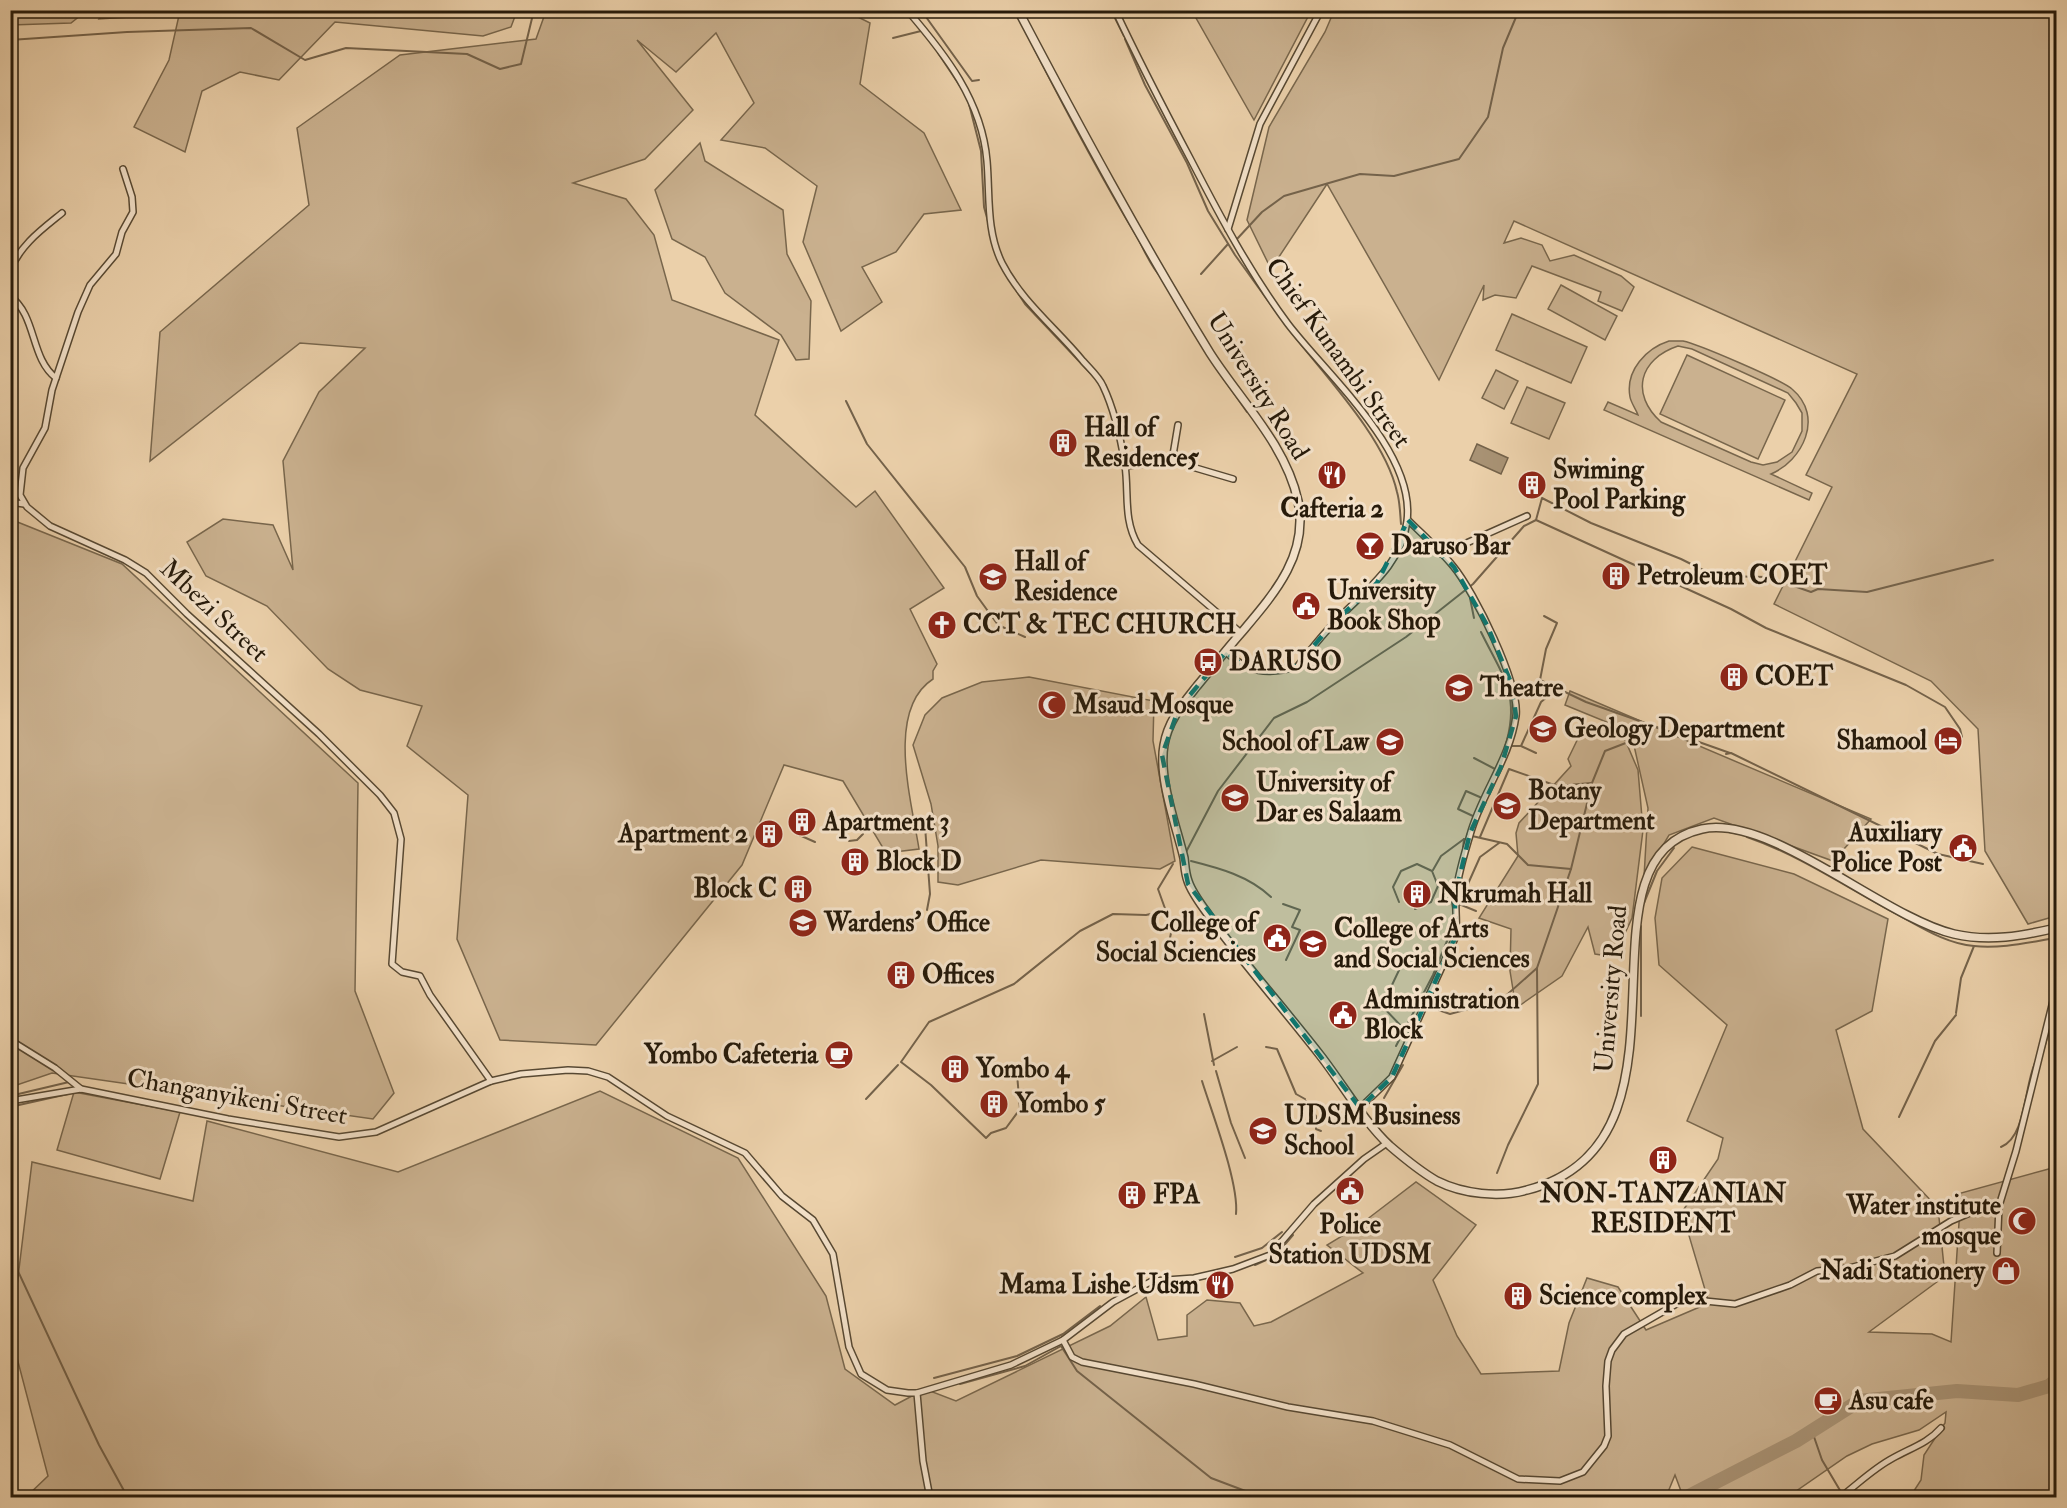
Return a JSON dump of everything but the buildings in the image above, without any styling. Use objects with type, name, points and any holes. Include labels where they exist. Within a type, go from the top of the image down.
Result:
[{"type":"street","points":[[907,10],[943,53],[973,103],[985,143],[990,218],[998,255],[1021,294],[1103,385],[1125,466],[1130,526],[1138,545],[1241,633]]},
{"type":"street","name":"University Road","points":[[1018,10],[1124,208],[1212,356],[1285,464],[1297,494],[1300,533],[1291,564],[1268,603],[1172,718],[1162,755],[1188,884],[1224,937],[1387,1143],[1439,1182],[1476,1192],[1513,1194],[1537,1188],[1559,1180],[1580,1164],[1606,1132],[1627,1077],[1634,1014],[1633,956],[1638,910],[1648,874],[1659,855],[1672,842],[1704,828],[1737,829],[1762,837],[1812,861],[1918,921],[1952,934],[2002,938],[2056,928]]},
{"type":"street","name":"Chief Kunambi Street","points":[[1115,10],[1227,230],[1288,324],[1339,382],[1390,453],[1404,488],[1408,520],[1394,557],[1377,583],[1332,624],[1297,667],[1263,671],[1249,669],[1239,665],[1226,652]]},
{"type":"street","points":[[1227,230],[1260,124],[1321,10]]},
{"type":"street","points":[[24,504],[20,495],[23,468],[45,428],[56,378],[85,295],[116,254],[122,232],[133,212],[132,197],[123,169]]},
{"type":"street","points":[[10,271],[17,256],[35,234],[62,213]]},
{"type":"street","points":[[10,296],[19,302],[25,312],[46,370],[56,378]]},
{"type":"street","points":[[1172,461],[1178,425]]},
{"type":"street","points":[[1125,466],[1172,461],[1233,479]]},
{"type":"street","points":[[10,502],[24,504]]},
{"type":"street","name":"Mbezi Street","points":[[24,504],[50,526],[124,560],[146,573],[187,614],[320,734],[380,795],[393,813],[401,838],[392,964],[402,972],[420,976],[430,995],[491,1081]]},
{"type":"street","points":[[1442,554],[1527,516]]},
{"type":"street","points":[[1360,1108],[1392,1077],[1455,938],[1457,927],[1455,896],[1470,833],[1501,767],[1516,716],[1516,701],[1512,685],[1487,625],[1454,567],[1408,520]]},
{"type":"street","points":[[1996,1253],[1999,1206],[2039,1064],[2056,989]]},
{"type":"street","points":[[10,1040],[55,1068],[81,1089]]},
{"type":"street","name":"Changanyikeni Street","points":[[10,1101],[81,1089],[228,1119],[339,1137],[376,1132],[491,1081],[521,1074],[556,1071],[597,1073],[608,1077],[667,1116],[745,1153],[782,1196],[813,1220],[833,1254],[849,1347],[861,1374],[873,1384],[887,1390],[916,1393],[1011,1365],[1063,1340],[1113,1302],[1152,1281],[1194,1278],[1233,1269],[1270,1255],[1314,1204],[1387,1143]]},
{"type":"street","points":[[1063,1340],[1072,1357],[1082,1362],[1194,1384],[1288,1407],[1373,1421],[1450,1445],[1518,1479],[1549,1483],[1569,1479],[1592,1465],[1608,1436],[1606,1386],[1608,1361],[1612,1350],[1624,1334],[1685,1299],[1735,1304],[1790,1285],[1817,1271],[1849,1268],[1895,1257],[1951,1221],[1972,1212],[1999,1206]]},
{"type":"street","points":[[916,1393],[923,1461],[930,1497]]},
{"type":"street","points":[[1847,1497],[1845,1494],[1869,1474],[1893,1458],[1930,1439],[1941,1428]]},
{"type":"highlighted area","points":[[1408,520],[1454,567],[1487,625],[1512,685],[1516,716],[1501,767],[1470,833],[1455,896],[1455,938],[1392,1077],[1360,1108],[1188,884],[1162,755],[1179,708],[1226,652],[1249,670],[1297,666],[1332,624],[1377,583]]},
{"type":"shaded area","points":[[180,10],[517,11],[511,27],[483,36],[335,22],[279,80],[240,72],[202,91],[185,152],[134,127],[169,60]]},
{"type":"shaded area","points":[[612,10],[846,11],[870,23],[860,84],[924,133],[961,210],[924,214],[896,252],[862,267],[882,302],[841,331],[803,242],[817,186],[765,148],[721,140],[754,103],[716,33],[676,72],[637,40],[693,110],[645,159],[573,183],[626,199],[654,235],[672,300],[779,340],[755,415],[856,507],[875,491],[944,588],[910,609],[937,664],[933,671],[933,679],[918,693],[910,712],[906,734],[905,758],[919,849],[886,853],[843,781],[784,765],[742,865],[596,1045],[500,1040],[457,939],[468,795],[407,746],[422,706],[360,690],[328,669],[267,606],[206,576],[187,542],[223,519],[273,525],[293,570],[283,461],[319,392],[365,348],[300,343],[150,461],[160,332],[309,205],[297,128],[400,55],[536,39],[546,11],[573,11],[606,17]]},
{"type":"shaded area","points":[[10,11],[86,11],[71,23],[11,25]]},
{"type":"shaded area","points":[[104,11],[163,11],[163,15],[99,19]]},
{"type":"shaded area","points":[[1192,11],[1311,11],[1254,120]]},
{"type":"shaded area","points":[[1334,11],[2056,11],[2056,916],[2028,924],[1985,851],[1978,729],[1931,681],[1774,604],[1832,487],[1806,475],[1857,374],[1514,221],[1504,243],[1521,238],[1542,245],[1550,261],[1574,255],[1621,276],[1634,287],[1622,311],[1598,301],[1601,292],[1532,266],[1516,298],[1495,295],[1483,300],[1484,285],[1439,380],[1327,184],[1271,269],[1247,220],[1269,127],[1325,32]]},
{"type":"shaded area","points":[[700,143],[705,161],[783,210],[787,254],[811,301],[809,359],[796,360],[781,335],[725,293],[705,257],[672,239],[655,190]]},
{"type":"shaded area","points":[[1561,285],[1617,316],[1605,340],[1548,309]]},
{"type":"shaded area","points":[[1512,314],[1587,347],[1571,383],[1496,350]]},
{"type":"shaded area","points":[[1669,341],[1683,341],[1692,344],[1757,371],[1792,389],[1802,400],[1807,412],[1806,437],[1792,459],[1771,474],[1812,493],[1809,500],[1604,410],[1608,402],[1638,415],[1630,397],[1631,378],[1639,362],[1661,344]],"holes":[[[1678,346],[1692,349],[1788,393],[1802,413],[1802,431],[1792,452],[1777,462],[1763,465],[1751,462],[1661,422],[1651,411],[1642,389],[1647,368],[1655,359]]]},
{"type":"shaded area","points":[[1687,355],[1785,400],[1758,459],[1660,414]]},
{"type":"shaded area","points":[[1496,370],[1518,381],[1504,409],[1482,398]]},
{"type":"shaded area","points":[[1527,387],[1565,403],[1549,439],[1511,423]]},
{"type":"shaded area","points":[[1477,444],[1508,458],[1501,474],[1470,460]]},
{"type":"shaded area","points":[[10,519],[122,564],[358,783],[355,991],[394,1093],[373,1119],[52,1073],[11,1087]]},
{"type":"shaded area","points":[[1029,677],[1154,701],[1153,741],[1175,861],[1160,869],[1041,860],[958,885],[938,882],[938,846],[931,804],[913,745],[925,715],[942,698],[982,682]]},
{"type":"shaded area","points":[[1570,691],[1871,819],[1833,861],[1714,818],[1669,835],[1644,877],[1648,808],[1631,732],[1565,705]]},
{"type":"shaded area","points":[[1584,726],[1623,735],[1638,770],[1643,830],[1632,918],[1614,957],[1595,954],[1588,927],[1562,976],[1516,1008],[1510,971],[1511,929],[1479,918],[1518,856],[1516,833],[1519,823],[1571,766],[1568,759]]},
{"type":"shaded area","points":[[1692,847],[1794,874],[1888,919],[1872,1011],[1836,1030],[1863,1129],[1938,1208],[1945,1276],[1869,1332],[1932,1334],[1951,1342],[1961,1193],[2056,1167],[2056,1497],[1910,1497],[1921,1480],[1924,1455],[1945,1423],[1946,1412],[1919,1430],[1872,1444],[1847,1456],[1786,1498],[1689,1497],[1681,1491],[1675,1475],[1668,1492],[1628,1498],[26,1497],[48,1476],[11,1335],[32,1162],[193,1201],[207,1121],[398,1172],[600,1091],[738,1158],[826,1296],[845,1369],[895,1405],[925,1389],[956,1401],[1110,1326],[1146,1297],[1158,1340],[1187,1336],[1187,1315],[1207,1300],[1240,1303],[1254,1326],[1271,1322],[1363,1273],[1327,1245],[1357,1227],[1416,1182],[1476,1225],[1433,1280],[1457,1336],[1481,1374],[1559,1371],[1569,1323],[1587,1278],[1618,1287],[1646,1330],[1709,1303],[1682,1212],[1718,1159],[1723,1138],[1687,1121],[1727,1025],[1659,965],[1655,918],[1662,878]]},
{"type":"shaded area","points":[[74,1092],[180,1112],[160,1179],[57,1150]]},
{"type":"waterway","points":[[10,40],[127,32],[251,28],[305,60],[346,48],[467,54],[500,69],[521,64],[534,10]]},
{"type":"waterway","points":[[921,10],[972,81],[979,80]]},
{"type":"waterway","points":[[1111,10],[1124,36]]},
{"type":"waterway","points":[[1237,239],[1262,212],[1284,196],[1360,174],[1394,176],[1459,159],[1488,117],[1503,48],[1519,10]]},
{"type":"waterway","points":[[893,38],[921,31]]},
{"type":"waterway","points":[[1125,39],[1145,85],[1187,163],[1208,211],[1235,255],[1282,320]]},
{"type":"waterway","points":[[1034,48],[1096,166],[1150,263],[1162,278]]},
{"type":"waterway","points":[[938,53],[960,86]]},
{"type":"waterway","points":[[969,104],[981,151],[984,207],[989,225]]},
{"type":"waterway","points":[[992,243],[998,260]]},
{"type":"waterway","points":[[1201,274],[1228,244]]},
{"type":"waterway","points":[[1016,290],[1025,304],[1094,377]]},
{"type":"waterway","points":[[1291,332],[1352,408],[1380,450],[1397,492],[1401,524]]},
{"type":"waterway","points":[[1214,365],[1247,412]]},
{"type":"waterway","points":[[846,401],[867,444],[965,567],[977,596],[998,625],[1025,637]]},
{"type":"waterway","points":[[1186,852],[1218,791],[1274,718],[1307,702],[1406,637],[1473,584],[1524,526],[1536,520],[1542,498],[1591,523],[1681,559],[1715,576],[1768,577],[1811,592],[1818,589],[1867,592],[1993,560]]},
{"type":"waterway","points":[[1536,520],[1731,609],[1766,628],[1906,685],[1945,707],[1960,729],[1962,737]]},
{"type":"waterway","points":[[1470,598],[1474,618]]},
{"type":"waterway","points":[[1544,616],[1557,623],[1546,649],[1540,680],[1586,702],[1730,753]]},
{"type":"waterway","points":[[1481,632],[1502,674],[1510,700],[1511,713],[1505,747]]},
{"type":"waterway","points":[[1536,753],[1521,746],[1541,702],[1547,697],[1550,686]]},
{"type":"waterway","points":[[1430,1007],[1450,1014],[1501,1000],[1537,968],[1571,869],[1592,783],[1605,751],[1649,734]]},
{"type":"waterway","points":[[1509,749],[1511,746],[1520,746]]},
{"type":"waterway","points":[[1726,754],[1731,753],[1938,854],[1983,864]]},
{"type":"waterway","points":[[1474,758],[1495,769]]},
{"type":"waterway","points":[[1480,837],[1509,769],[1557,786],[1591,783]]},
{"type":"waterway","points":[[1475,817],[1458,809],[1466,791],[1482,798]]},
{"type":"waterway","points":[[925,826],[930,894],[927,910]]},
{"type":"waterway","points":[[1724,831],[1739,834]]},
{"type":"waterway","points":[[797,834],[815,842]]},
{"type":"waterway","points":[[849,841],[857,840],[863,834]]},
{"type":"waterway","points":[[1472,836],[1507,844],[1528,865],[1571,869]]},
{"type":"waterway","points":[[1747,837],[1807,864],[1936,935],[1964,945],[1995,947],[2056,938]]},
{"type":"waterway","points":[[1463,848],[1464,839]]},
{"type":"waterway","points":[[1433,870],[1441,856],[1464,839]]},
{"type":"waterway","points":[[1476,911],[1459,904],[1480,857],[1499,843]]},
{"type":"waterway","points":[[1644,903],[1657,871],[1674,848]]},
{"type":"waterway","points":[[1191,861],[1243,878],[1271,897]]},
{"type":"waterway","points":[[1169,943],[1172,928],[1158,889],[1173,864]]},
{"type":"waterway","points":[[1399,902],[1393,887],[1401,871],[1417,864],[1432,871],[1438,886],[1431,902],[1415,909]]},
{"type":"waterway","points":[[1454,886],[1451,897],[1454,913]]},
{"type":"waterway","points":[[1283,904],[1300,910],[1292,927],[1300,930],[1286,960]]},
{"type":"waterway","points":[[1017,1074],[1020,1109],[1006,1128],[991,1133],[986,1138],[931,1085],[901,1062],[929,1022],[1014,984],[1080,931],[1113,914],[1146,915],[1164,911]]},
{"type":"waterway","points":[[1396,1046],[1433,975],[1454,924]]},
{"type":"waterway","points":[[1641,926],[1641,1016]]},
{"type":"waterway","points":[[1956,1013],[1961,978],[1974,946]]},
{"type":"waterway","points":[[1401,966],[1382,1006],[1403,1028]]},
{"type":"waterway","points":[[1497,1173],[1538,1084],[1537,968]]},
{"type":"waterway","points":[[2053,1015],[2056,1001]]},
{"type":"waterway","points":[[1204,1014],[1214,1065]]},
{"type":"waterway","points":[[1899,1117],[1935,1041],[1956,1015]]},
{"type":"waterway","points":[[2043,1052],[2051,1024]]},
{"type":"waterway","points":[[1212,1061],[1237,1047]]},
{"type":"waterway","points":[[1266,1047],[1277,1049],[1296,1094],[1305,1099]]},
{"type":"waterway","points":[[2001,1147],[2016,1132],[2036,1061]]},
{"type":"waterway","points":[[866,1099],[898,1065]]},
{"type":"waterway","points":[[1384,1098],[1403,1065]]},
{"type":"waterway","points":[[1216,1071],[1231,1123],[1245,1158]]},
{"type":"waterway","points":[[1202,1081],[1229,1167],[1236,1201],[1236,1214]]},
{"type":"waterway","points":[[10,1096],[69,1082]]},
{"type":"waterway","points":[[10,1107],[68,1094]]},
{"type":"waterway","points":[[1306,1101],[1316,1116],[1316,1129],[1321,1131]]},
{"type":"waterway","points":[[1235,1257],[1262,1248],[1282,1232]]},
{"type":"waterway","points":[[1255,1265],[1275,1256],[1293,1235]]},
{"type":"waterway","points":[[10,1254],[99,1445],[128,1498]]},
{"type":"waterway","points":[[934,1378],[1017,1356],[1063,1334],[1100,1306]]},
{"type":"waterway","points":[[960,1384],[1025,1366],[1061,1346],[1077,1371],[1211,1478],[1264,1498]]},
{"type":"waterway","points":[[1685,1498],[1796,1441],[1859,1401],[1957,1391],[2018,1395],[2049,1386],[2056,1380]]},
{"type":"waterway","points":[[1812,1431],[1822,1460],[1841,1492]]},
{"type":"place","name":"Hall of Residence5","points":[[1063,443]]},
{"type":"place","name":"Cafteria 2","points":[[1332,475]]},
{"type":"place","name":"Swiming Pool Parking","points":[[1532,485]]},
{"type":"place","name":"Daruso Bar","points":[[1370,546]]},
{"type":"place","name":"Petroleum COET","points":[[1616,576]]},
{"type":"place","name":"Hall of Residence","points":[[993,577]]},
{"type":"place","name":"University Book Shop","points":[[1306,606]]},
{"type":"place","name":"CCT & TEC CHURCH","points":[[942,625]]},
{"type":"place","name":"DARUSO","points":[[1208,662]]},
{"type":"place","name":"COET","points":[[1734,677]]},
{"type":"place","name":"Theatre","points":[[1459,688]]},
{"type":"place","name":"Msaud Mosque","points":[[1052,705]]},
{"type":"place","name":"Geology Department","points":[[1543,729]]},
{"type":"place","name":"Shamool","points":[[1948,741]]},
{"type":"place","name":"School of Law","points":[[1390,742]]},
{"type":"place","name":"University of Dar es Salaam","points":[[1235,798]]},
{"type":"place","name":"Botany Department","points":[[1507,806]]},
{"type":"place","name":"Apartment 3","points":[[802,822]]},
{"type":"place","name":"Apartment 2","points":[[769,834]]},
{"type":"place","name":"Auxiliary Police Post","points":[[1963,848]]},
{"type":"place","name":"Block D","points":[[855,862]]},
{"type":"place","name":"Block C","points":[[798,889]]},
{"type":"place","name":"Nkrumah Hall","points":[[1417,894]]},
{"type":"place","name":"Wardens' Office","points":[[803,923]]},
{"type":"place","name":"College of Social Sciencies","points":[[1277,938]]},
{"type":"place","name":"College of Arts and Social Sciences","points":[[1313,944]]},
{"type":"place","name":"Offices","points":[[901,975]]},
{"type":"place","name":"Administration Block","points":[[1343,1015]]},
{"type":"place","name":"Yombo Cafeteria","points":[[839,1055]]},
{"type":"place","name":"Yombo 4","points":[[955,1069]]},
{"type":"place","name":"Yombo 5","points":[[994,1104]]},
{"type":"place","name":"UDSM Business School","points":[[1263,1131]]},
{"type":"place","name":"NON-TANZANIAN RESIDENT","points":[[1663,1160]]},
{"type":"place","name":"Police Station UDSM","points":[[1350,1191]]},
{"type":"place","name":"FPA","points":[[1132,1195]]},
{"type":"place","name":"Water institute mosque","points":[[2022,1221]]},
{"type":"place","name":"Nadi Stationery","points":[[2006,1271]]},
{"type":"place","name":"Mama Lishe Udsm","points":[[1220,1285]]},
{"type":"place","name":"Science complex","points":[[1518,1296]]},
{"type":"place","name":"Asu cafe","points":[[1828,1401]]}]
